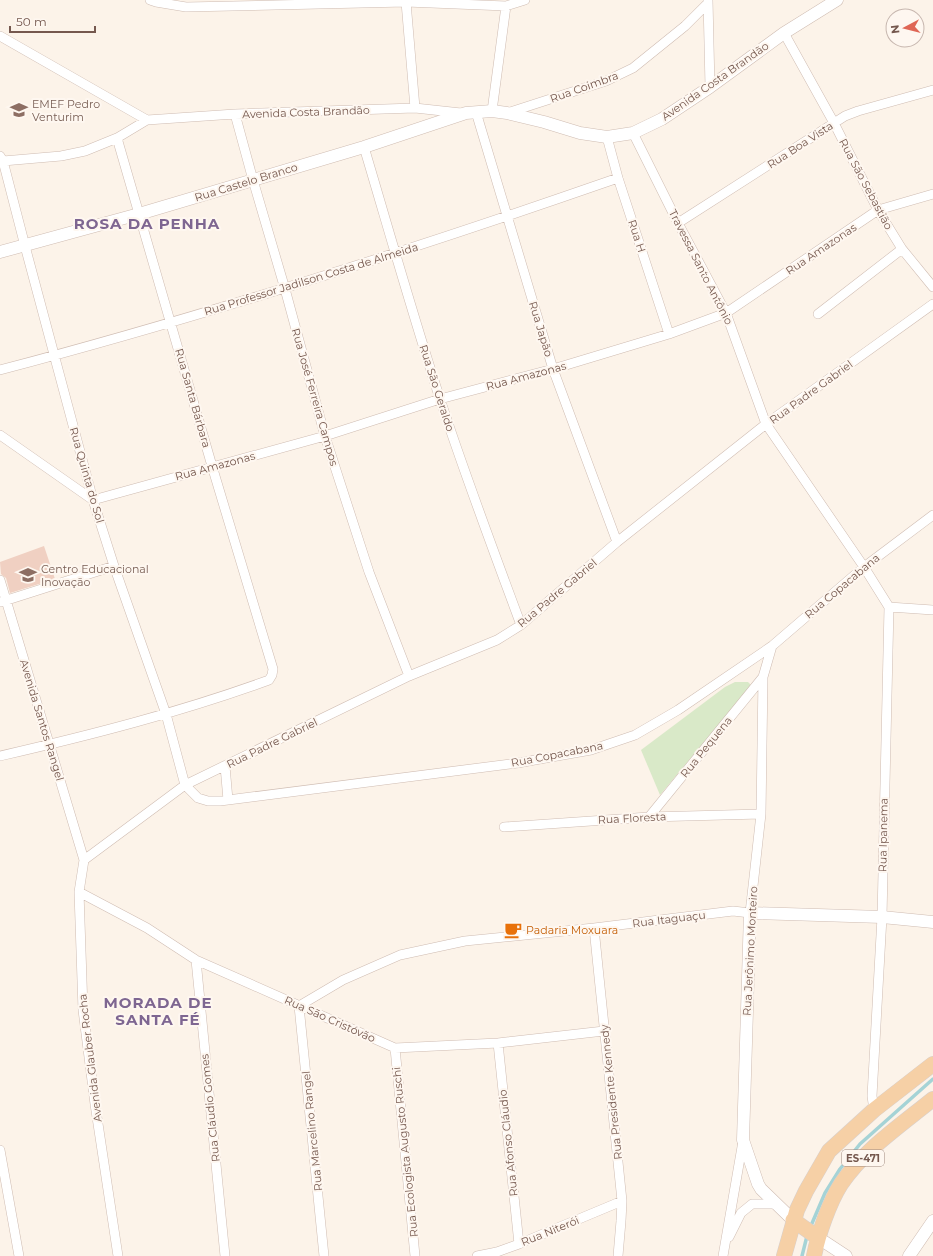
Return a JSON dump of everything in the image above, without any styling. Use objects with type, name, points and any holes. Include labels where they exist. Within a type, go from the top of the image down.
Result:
[{"type":"main road","name":"ES-471","points":[[814,1256],[805,1229],[806,1191],[829,1151],[874,1110],[933,1064]]},
{"type":"main road","name":"ES-471","points":[[784,1256],[840,1185],[874,1146],[933,1099]]},
{"type":"street","points":[[150,0],[186,7],[406,2],[506,6],[525,0]]},
{"type":"street","name":"Avenida Costa Brandão","points":[[492,111],[508,113],[544,122],[580,133],[607,137],[633,133],[662,119],[710,87],[784,33],[837,0]]},
{"type":"street","points":[[708,1],[710,87]]},
{"type":"street","name":"Rua Coimbra","points":[[508,113],[606,81],[633,68],[685,26],[708,1]]},
{"type":"street","points":[[406,2],[415,108]]},
{"type":"street","points":[[492,111],[506,6]]},
{"type":"street","name":"Rua São Sebastião","points":[[784,33],[834,123],[878,210],[902,249],[933,287]]},
{"type":"street","points":[[0,36],[147,120],[117,138],[85,150],[61,156],[2,158]]},
{"type":"street","name":"Rua Boa Vista","points":[[678,223],[845,116],[933,90]]},
{"type":"street","name":"Avenida Costa Brandão","points":[[147,120],[236,114],[415,108],[471,112]]},
{"type":"street","name":"Rua Castelo Branco","points":[[0,252],[139,214],[471,112],[492,111]]},
{"type":"street","name":"Rua Japão","points":[[471,112],[507,217],[553,369],[617,542]]},
{"type":"street","name":"Rua José Ferreira Campos","points":[[236,114],[325,436],[369,572],[409,676]]},
{"type":"street","name":"Travessa Santo Antônio","points":[[633,133],[678,223],[726,313],[766,424],[864,567]]},
{"type":"street","name":"Rua H","points":[[607,137],[618,178],[669,334]]},
{"type":"street","name":"Rua Santa Bárbara","points":[[117,138],[212,466],[273,669],[269,680],[166,714]]},
{"type":"street","name":"Rua São Geraldo","points":[[364,146],[440,399],[474,499],[521,625]]},
{"type":"street","name":"Rua Quinta do Sol","points":[[2,158],[24,246],[93,500],[114,566],[166,714],[185,785]]},
{"type":"street","name":"Rua Professor Jadilson Costa de Almeida","points":[[0,370],[285,288],[507,217],[618,178]]},
{"type":"street","name":"Rua Amazonas","points":[[93,500],[325,436],[440,399],[553,369],[669,334],[726,313],[878,210],[933,194]]},
{"type":"street","points":[[818,314],[902,249]]},
{"type":"street","name":"Rua Padre Gabriel","points":[[84,860],[185,785],[409,676],[497,640],[521,625],[617,542],[766,424],[933,304]]},
{"type":"street","points":[[0,435],[93,500]]},
{"type":"street","name":"Rua Copacabana","points":[[185,785],[198,798],[208,801],[228,800],[518,763],[591,750],[635,735],[678,710],[772,646],[864,567],[933,515]]},
{"type":"street","points":[[3,602],[114,566]]},
{"type":"street","points":[[864,567],[889,607],[933,610]]},
{"type":"street","name":"Avenida Santos Rangel","points":[[0,580],[3,602],[50,744],[84,860]]},
{"type":"street","name":"Rua Ipanema","points":[[874,1110],[872,1096],[882,918],[889,607]]},
{"type":"street","name":"Rua Jerônimo Monteiro","points":[[724,1252],[743,1140],[750,913],[761,814],[763,677],[772,646]]},
{"type":"street","name":"Rua Pequena","points":[[649,817],[763,677]]},
{"type":"street","points":[[0,756],[166,714]]},
{"type":"street","points":[[225,766],[228,800]]},
{"type":"street","name":"Rua Floresta","points":[[504,827],[649,817],[761,814]]},
{"type":"street","name":"Avenida Glauber Rocha","points":[[84,860],[79,892],[83,1010],[94,1104],[118,1256]]},
{"type":"street","name":"Rua São Cristóvão","points":[[79,892],[147,928],[196,960],[395,1048],[498,1043],[604,1031]]},
{"type":"street","name":"Rua Itaguaçu","points":[[300,1006],[342,980],[400,955],[465,941],[594,928],[733,911],[933,922]]},
{"type":"street","name":"Rua Presidente Kennedy","points":[[594,928],[622,1201],[618,1256]]},
{"type":"street","name":"Rua Cláudio Gomes","points":[[196,960],[225,1256]]},
{"type":"street","name":"Rua Marcelino Rangel","points":[[300,1006],[324,1256]]},
{"type":"street","name":"Rua Afonso Cláudio","points":[[498,1043],[518,1244]]},
{"type":"street","name":"Rua Ecologista Augusto Ruschi","points":[[395,1048],[415,1256]]},
{"type":"street","points":[[743,1140],[760,1189],[775,1204],[805,1229],[846,1256]]},
{"type":"street","points":[[0,1150],[19,1256]]},
{"type":"street","name":"Rua Niterói","points":[[477,1256],[498,1254],[518,1244],[622,1201]]},
{"type":"street","points":[[724,1252],[741,1213],[752,1204],[775,1204]]},
{"type":"street","points":[[909,1256],[933,1221]]},
{"type":"green space","points":[[735,682],[748,682],[751,685],[660,795],[641,750],[725,687]]},
{"type":"building","name":"Centro Educacional Inovação","points":[[44,546],[55,579],[10,593],[6,578],[1,574],[0,562]]},
{"type":"waterway","points":[[810,1228],[825,1193],[840,1169],[860,1144],[933,1079]]},
{"type":"waterway","points":[[802,1256],[807,1236]]},
{"type":"place","name":"EMEF Pedro Venturim","points":[[19,110]]},
{"type":"place","name":"Centro Educacional Inovação","points":[[28,575]]},
{"type":"place","name":"Padaria Moxuara","points":[[513,930]]},
{"type":"district","name":"ROSA DA PENHA","points":[[147,223]]},
{"type":"district","name":"MORADA DE SANTA FÉ","points":[[158,1010]]}]
